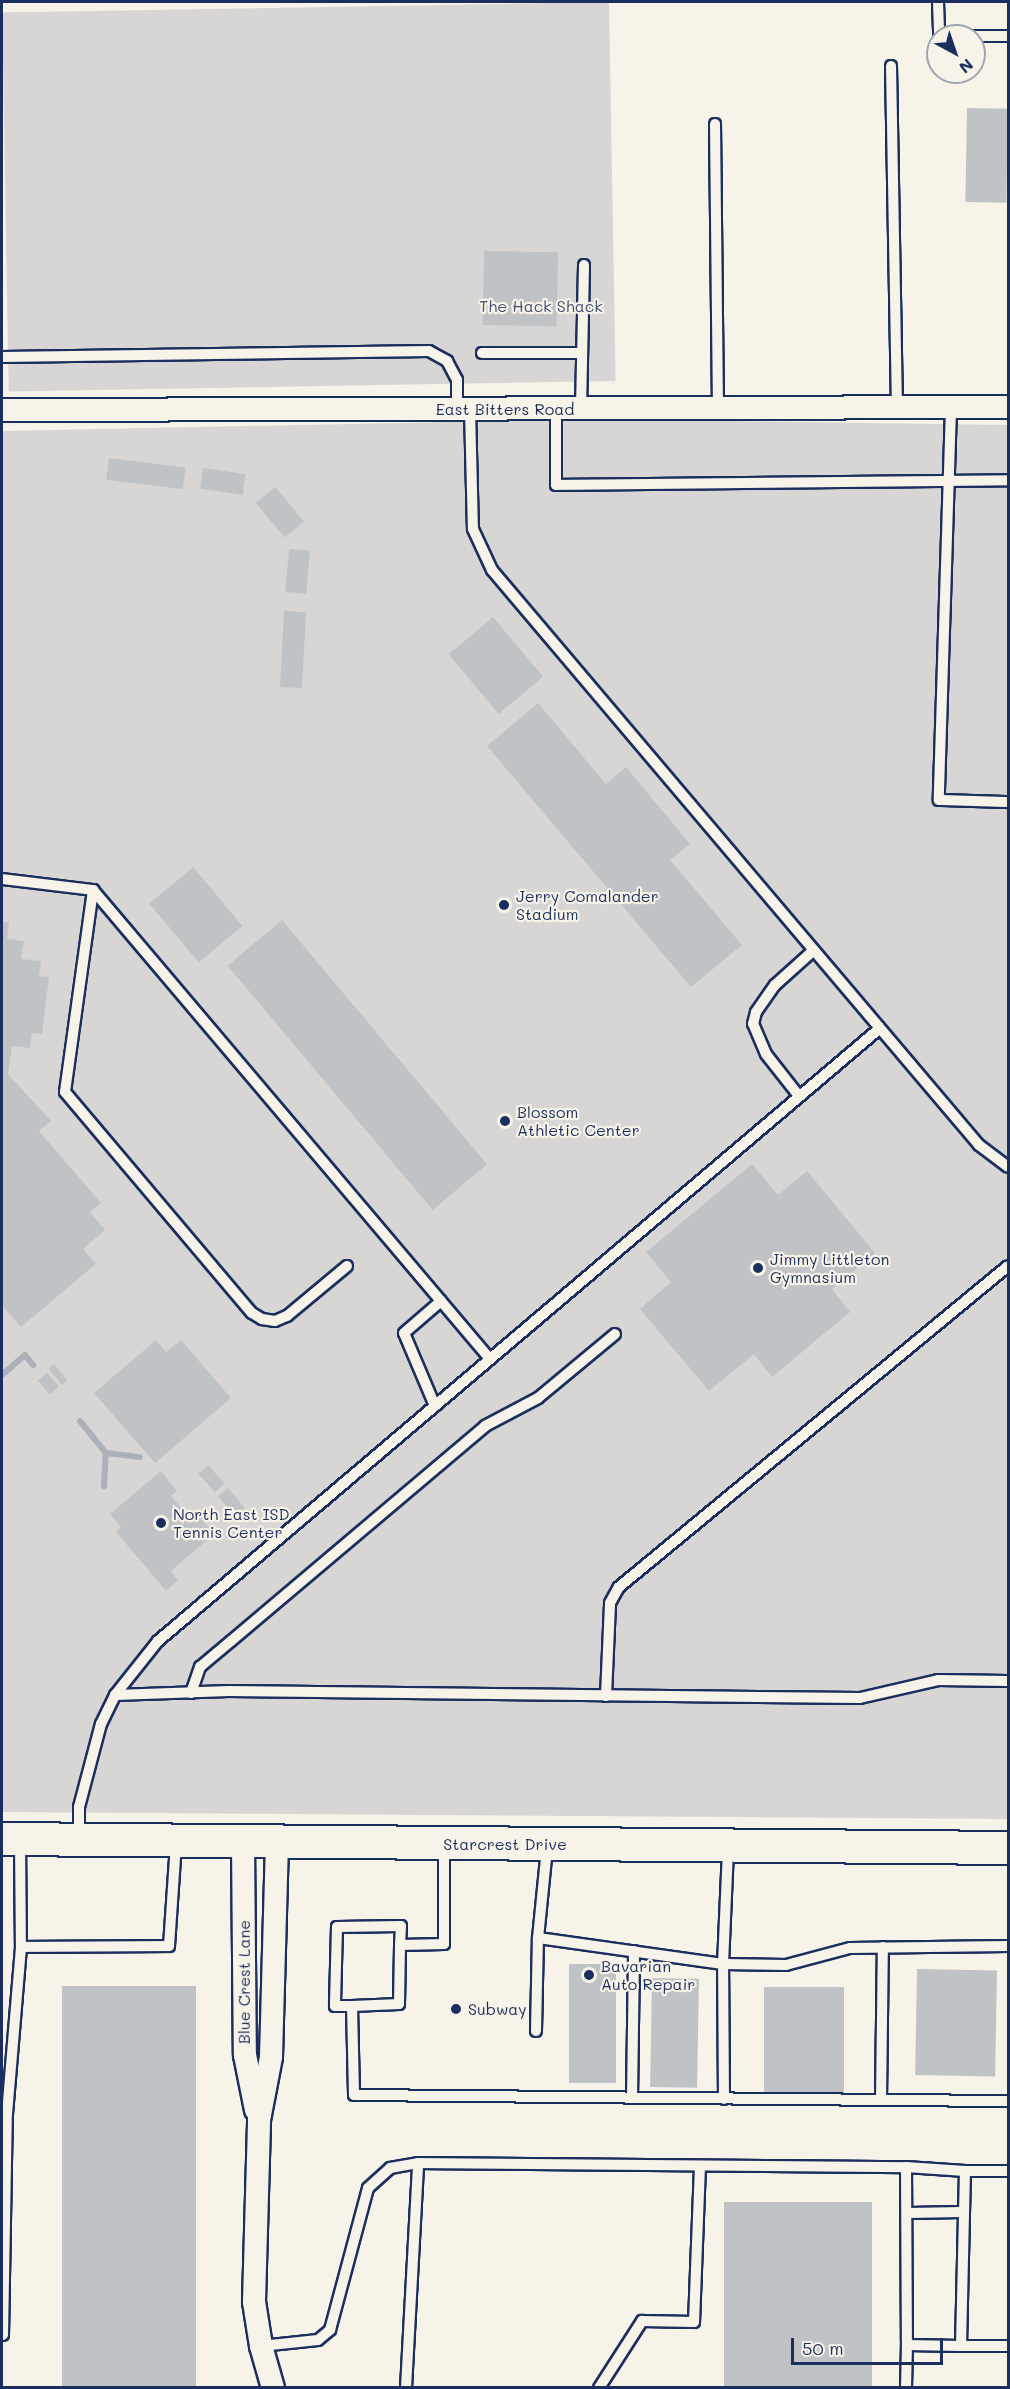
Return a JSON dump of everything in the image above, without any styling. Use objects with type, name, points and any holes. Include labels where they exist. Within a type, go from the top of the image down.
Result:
[{"type":"main road","name":"Starcrest Drive","points":[[11,1839],[1008,1848]]},
{"type":"street","name":"East Bitters Road","points":[[2,410],[1008,407]]},
{"type":"street","name":"Blue Crest Lane","points":[[243,1842],[245,2055],[258,2120]]},
{"type":"street","name":"Blue Crest Lane","points":[[273,2388],[261,2346],[254,2302],[258,2120],[272,2057],[277,1842]]},
{"type":"lane","points":[[938,2],[939,24]]},
{"type":"lane","points":[[986,36],[1008,36]]},
{"type":"lane","points":[[891,66],[897,408]]},
{"type":"lane","points":[[715,124],[718,408]]},
{"type":"lane","points":[[581,408],[584,265]]},
{"type":"lane","points":[[2,357],[429,351],[447,361],[457,380],[464,409],[473,530],[492,570],[979,1146],[1008,1167]]},
{"type":"lane","points":[[482,353],[582,353]]},
{"type":"lane","points":[[556,408],[555,485],[1008,480]]},
{"type":"lane","points":[[951,408],[939,800],[1008,802]]},
{"type":"lane","points":[[2,879],[93,890],[490,1359]]},
{"type":"lane","points":[[93,890],[65,1092],[252,1313],[262,1319],[275,1321],[286,1317],[347,1266]]},
{"type":"lane","points":[[799,1096],[766,1054],[753,1024],[756,1012],[775,985],[814,950]]},
{"type":"lane","points":[[79,1839],[79,1807],[101,1724],[115,1695],[158,1641],[880,1028]]},
{"type":"lane","points":[[606,1696],[610,1603],[620,1587],[1008,1266]]},
{"type":"lane","points":[[435,1406],[404,1333],[441,1301]]},
{"type":"lane","points":[[191,1692],[200,1667],[485,1426],[538,1398],[615,1334]]},
{"type":"lane","points":[[115,1695],[191,1692],[860,1698],[938,1680],[1008,1681]]},
{"type":"lane","points":[[3,2335],[7,2114],[21,1947],[11,1839]]},
{"type":"lane","points":[[21,1947],[169,1946],[177,1841]]},
{"type":"lane","points":[[400,1945],[444,1944],[444,1844]]},
{"type":"lane","points":[[536,2031],[538,1938],[547,1844]]},
{"type":"lane","points":[[724,2098],[723,1964],[728,1846]]},
{"type":"lane","points":[[401,1926],[399,2004],[352,2006],[335,2006],[337,1927],[401,1926]]},
{"type":"lane","points":[[538,1938],[723,1964],[786,1965],[850,1947],[1008,1946]]},
{"type":"lane","points":[[881,2100],[883,1947]]},
{"type":"lane","points":[[632,2098],[634,1951]]},
{"type":"lane","points":[[352,2006],[354,2096],[1008,2101]]},
{"type":"lane","points":[[406,2388],[418,2163]]},
{"type":"lane","points":[[261,2346],[318,2340],[330,2330],[368,2188],[377,2175],[390,2168],[418,2163],[906,2167],[1008,2171]]},
{"type":"lane","points":[[599,2388],[642,2321],[694,2322],[700,2166]]},
{"type":"lane","points":[[906,2167],[908,2213],[906,2388]]},
{"type":"lane","points":[[961,2346],[962,2212],[965,2171]]},
{"type":"lane","points":[[908,2213],[962,2212]]},
{"type":"lane","points":[[907,2345],[1008,2346]]},
{"type":"green space","name":"The Hack Shack","points":[[609,2],[616,381],[9,392],[2,13]]},
{"type":"green space","name":"Blossom Athletic Center","points":[[593,419],[1008,425],[1008,1819],[2,1812],[2,431]]},
{"type":"building","points":[[967,108],[1008,109],[1006,203],[965,202]]},
{"type":"building","points":[[484,251],[558,252],[557,326],[483,325]]},
{"type":"building","points":[[109,458],[185,467],[183,489],[106,480]]},
{"type":"building","points":[[203,468],[246,474],[243,495],[200,489]]},
{"type":"building","points":[[275,487],[304,521],[285,538],[256,503]]},
{"type":"building","points":[[289,549],[310,551],[306,594],[285,592]]},
{"type":"building","points":[[284,611],[306,612],[302,688],[280,687]]},
{"type":"building","points":[[493,617],[543,677],[499,714],[449,654]]},
{"type":"building","points":[[538,703],[606,784],[626,767],[690,844],[670,860],[742,945],[691,987],[487,746]]},
{"type":"building","points":[[193,867],[242,926],[199,963],[149,904]]},
{"type":"building","points":[[282,920],[487,1164],[433,1210],[228,966]]},
{"type":"building","points":[[2,922],[9,922],[7,939],[24,941],[21,959],[41,961],[39,976],[49,977],[42,1034],[32,1033],[30,1048],[12,1046],[8,1074],[51,1121],[39,1131],[101,1203],[90,1212],[105,1230],[83,1249],[96,1264],[21,1327],[2,1305]]},
{"type":"building","name":"Jimmy Littleton Gymnasium","points":[[752,1164],[778,1195],[807,1171],[875,1253],[832,1289],[850,1312],[772,1377],[754,1354],[709,1391],[640,1309],[671,1282],[646,1252]]},
{"type":"building","points":[[156,1340],[166,1352],[181,1340],[231,1398],[155,1463],[94,1393]]},
{"type":"building","points":[[54,1364],[67,1380],[62,1385],[49,1368]]},
{"type":"building","points":[[47,1373],[59,1387],[50,1394],[38,1381]]},
{"type":"building","points":[[208,1465],[225,1484],[215,1492],[198,1474]]},
{"type":"building","name":"North East ISD Tennis Center","points":[[161,1471],[177,1491],[171,1496],[190,1518],[197,1513],[214,1534],[171,1571],[178,1580],[166,1591],[116,1532],[121,1527],[110,1514]]},
{"type":"building","points":[[228,1488],[245,1508],[235,1516],[218,1496]]},
{"type":"building","points":[[569,1964],[616,1964],[616,2083],[569,2083]]},
{"type":"building","points":[[917,1969],[997,1970],[995,2076],[915,2075]]},
{"type":"building","points":[[652,1978],[699,1979],[697,2088],[650,2087]]},
{"type":"building","points":[[62,1986],[196,1986],[196,2387],[62,2387]]},
{"type":"building","points":[[764,1987],[844,1987],[844,2093],[764,2093]]},
{"type":"building","points":[[724,2202],[872,2202],[872,2388],[724,2388]]},
{"type":"waterway","points":[[2,1375],[25,1355],[33,1365]]},
{"type":"waterway","points":[[80,1421],[106,1453],[140,1457]]},
{"type":"waterway","points":[[104,1486],[106,1453]]},
{"type":"place","name":"Jerry Comalander Stadium","points":[[504,905]]},
{"type":"place","name":"Blossom Athletic Center","points":[[505,1121]]},
{"type":"place","name":"Jimmy Littleton Gymnasium","points":[[758,1268]]},
{"type":"place","name":"North East ISD Tennis Center","points":[[161,1523]]},
{"type":"place","name":"Bavarian Auto Repair","points":[[589,1975]]},
{"type":"place","name":"Subway","points":[[456,2009]]}]
